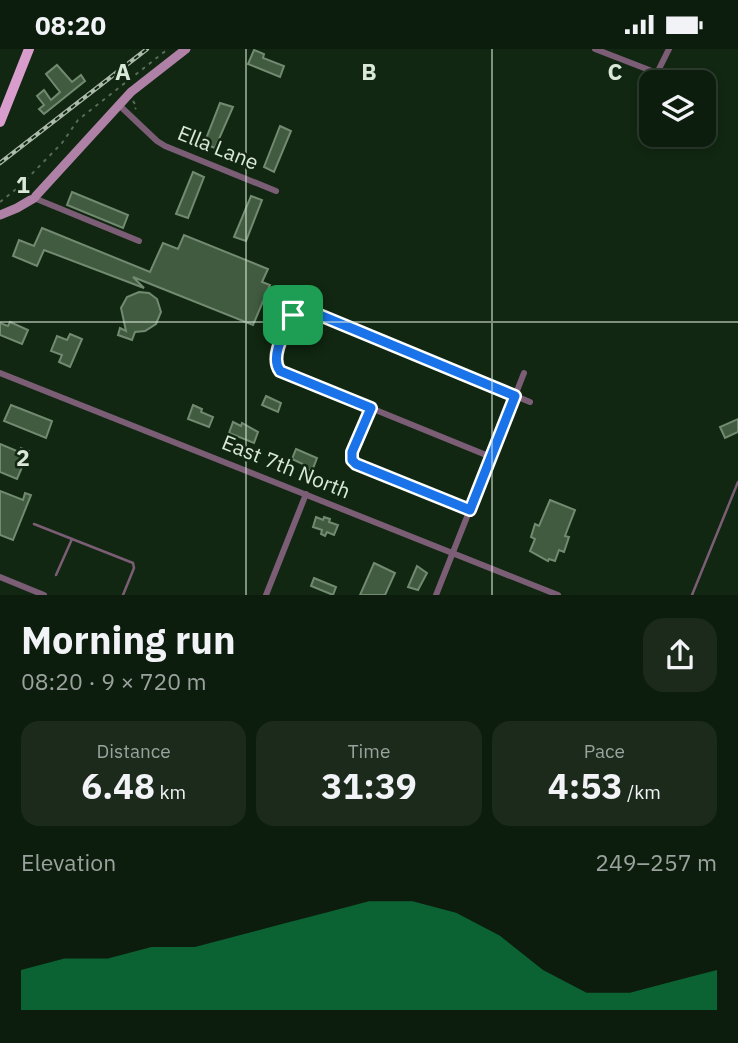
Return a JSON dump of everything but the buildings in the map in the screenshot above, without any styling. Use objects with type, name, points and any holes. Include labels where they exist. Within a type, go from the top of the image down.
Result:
[{"type":"main road","points":[[0,122],[29,49]]},
{"type":"main road","points":[[0,215],[34,198],[131,92],[186,49]]},
{"type":"street","points":[[595,49],[657,73],[669,49]]},
{"type":"street","name":"Ella Lane","points":[[119,105],[165,146],[276,191]]},
{"type":"street","points":[[34,198],[139,241]]},
{"type":"street","points":[[491,457],[280,371],[276,365],[276,356],[293,315],[297,310],[305,309],[530,402]]},
{"type":"street","name":"East 7th North","points":[[0,373],[558,595]]},
{"type":"street","points":[[436,595],[524,373]]},
{"type":"street","points":[[371,408],[352,452],[352,460],[356,464],[470,510]]},
{"type":"street","points":[[266,595],[306,494]]},
{"type":"street","points":[[0,577],[44,595]]},
{"type":"lane","points":[[692,595],[738,482]]},
{"type":"lane","points":[[34,524],[133,563],[134,568],[123,595]]},
{"type":"lane","points":[[56,575],[72,539]]},
{"type":"path","points":[[0,202],[20,186],[62,143],[78,120],[168,49]]},
{"type":"path","points":[[120,86],[124,92]]},
{"type":"path","points":[[100,101],[107,107]]},
{"type":"path","points":[[133,101],[137,107],[135,109]]},
{"type":"railway","points":[[0,163],[147,49]]},
{"type":"route","points":[[305,309],[515,396],[470,510],[356,464],[352,460],[352,452],[371,408],[280,371],[276,365],[276,356],[293,315],[297,310],[305,309]]}]
